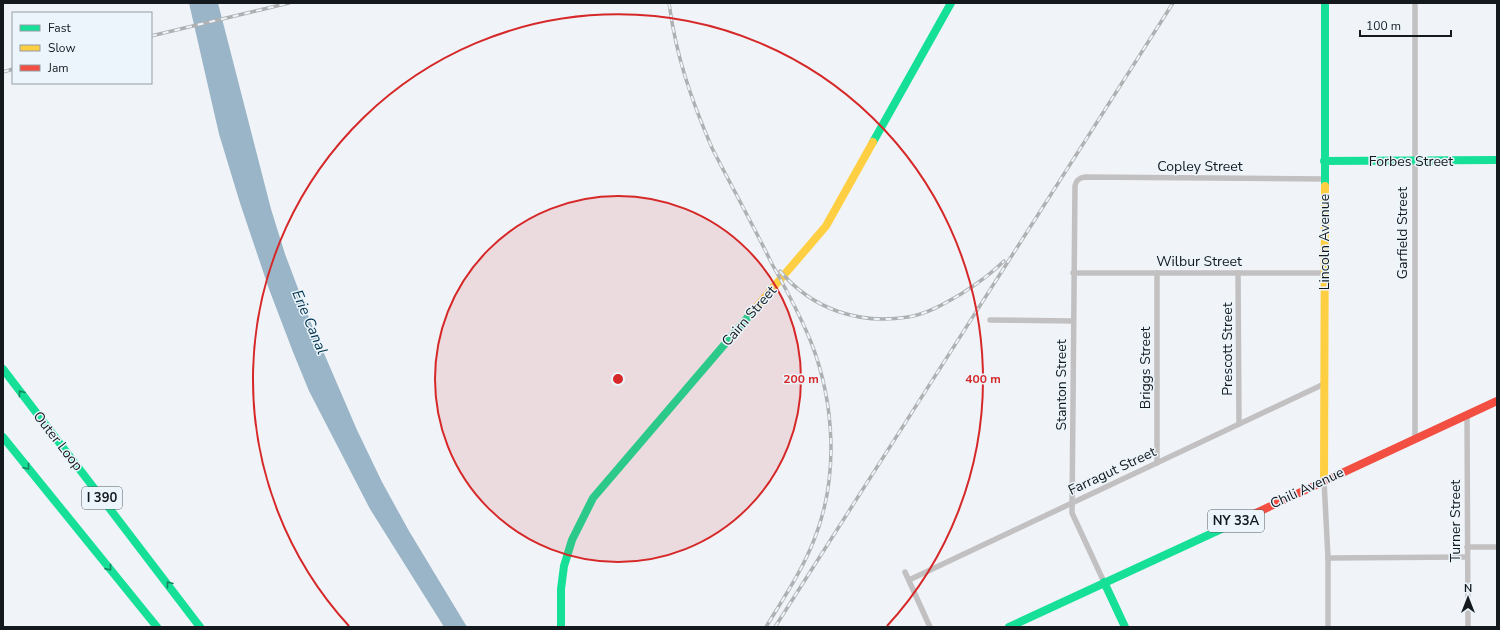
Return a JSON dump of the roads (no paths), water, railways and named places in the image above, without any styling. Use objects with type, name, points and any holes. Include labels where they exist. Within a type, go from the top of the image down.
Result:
[{"type":"main road","name":"Cairn Street","points":[[561,627],[561,598],[564,566],[575,533],[593,498],[826,226],[951,3]]},
{"type":"main road","name":"Lincoln Avenue","points":[[1324,480],[1325,3]]},
{"type":"main road","name":"Forbes Street","points":[[1324,161],[1497,160]]},
{"type":"main road","name":"Outer Loop","points":[[3,370],[178,596],[200,627]]},
{"type":"main road","name":"Chili Avenue","points":[[1009,627],[1497,401]]},
{"type":"main road","name":"I 390","points":[[3,437],[156,627]]},
{"type":"main road","points":[[1104,582],[1125,627]]},
{"type":"main road","points":[[178,596],[210,627]]},
{"type":"street","name":"Garfield Street","points":[[1415,3],[1415,439]]},
{"type":"street","name":"Copley Street","points":[[1076,181],[1085,177],[1324,179]]},
{"type":"street","name":"Stanton Street","points":[[1076,181],[1074,186],[1073,273],[1074,518],[1104,582]]},
{"type":"street","name":"Wilbur Street","points":[[1073,273],[1324,273]]},
{"type":"street","name":"Briggs Street","points":[[1157,273],[1157,463]]},
{"type":"street","name":"Prescott Street","points":[[1238,273],[1239,424]]},
{"type":"street","points":[[990,320],[1073,321]]},
{"type":"street","name":"Farragut Street","points":[[909,580],[1324,384]]},
{"type":"street","name":"Turner Street","points":[[1467,415],[1468,627]]},
{"type":"street","points":[[1324,480],[1328,558],[1328,627]]},
{"type":"street","points":[[1467,547],[1497,547]]},
{"type":"street","points":[[1328,558],[1467,557]]},
{"type":"street","points":[[904,572],[930,627]]},
{"type":"water","name":"Erie Canal","points":[[189,3],[218,3],[271,209],[285,254],[311,323],[357,430],[382,482],[409,531],[467,627],[444,627],[370,509],[309,391],[269,289],[240,203],[219,134]]},
{"type":"railway","points":[[152,36],[289,3]]},
{"type":"railway","points":[[669,3],[680,59],[697,112],[712,148],[793,302],[807,332],[819,366],[825,390],[831,441],[827,492],[822,516],[804,563],[766,627]]},
{"type":"railway","points":[[775,627],[1173,3]]},
{"type":"railway","points":[[3,72],[12,69]]},
{"type":"railway","points":[[780,271],[807,295],[838,311],[854,316],[872,319],[890,319],[915,316],[942,305],[978,283],[1004,261]]}]
